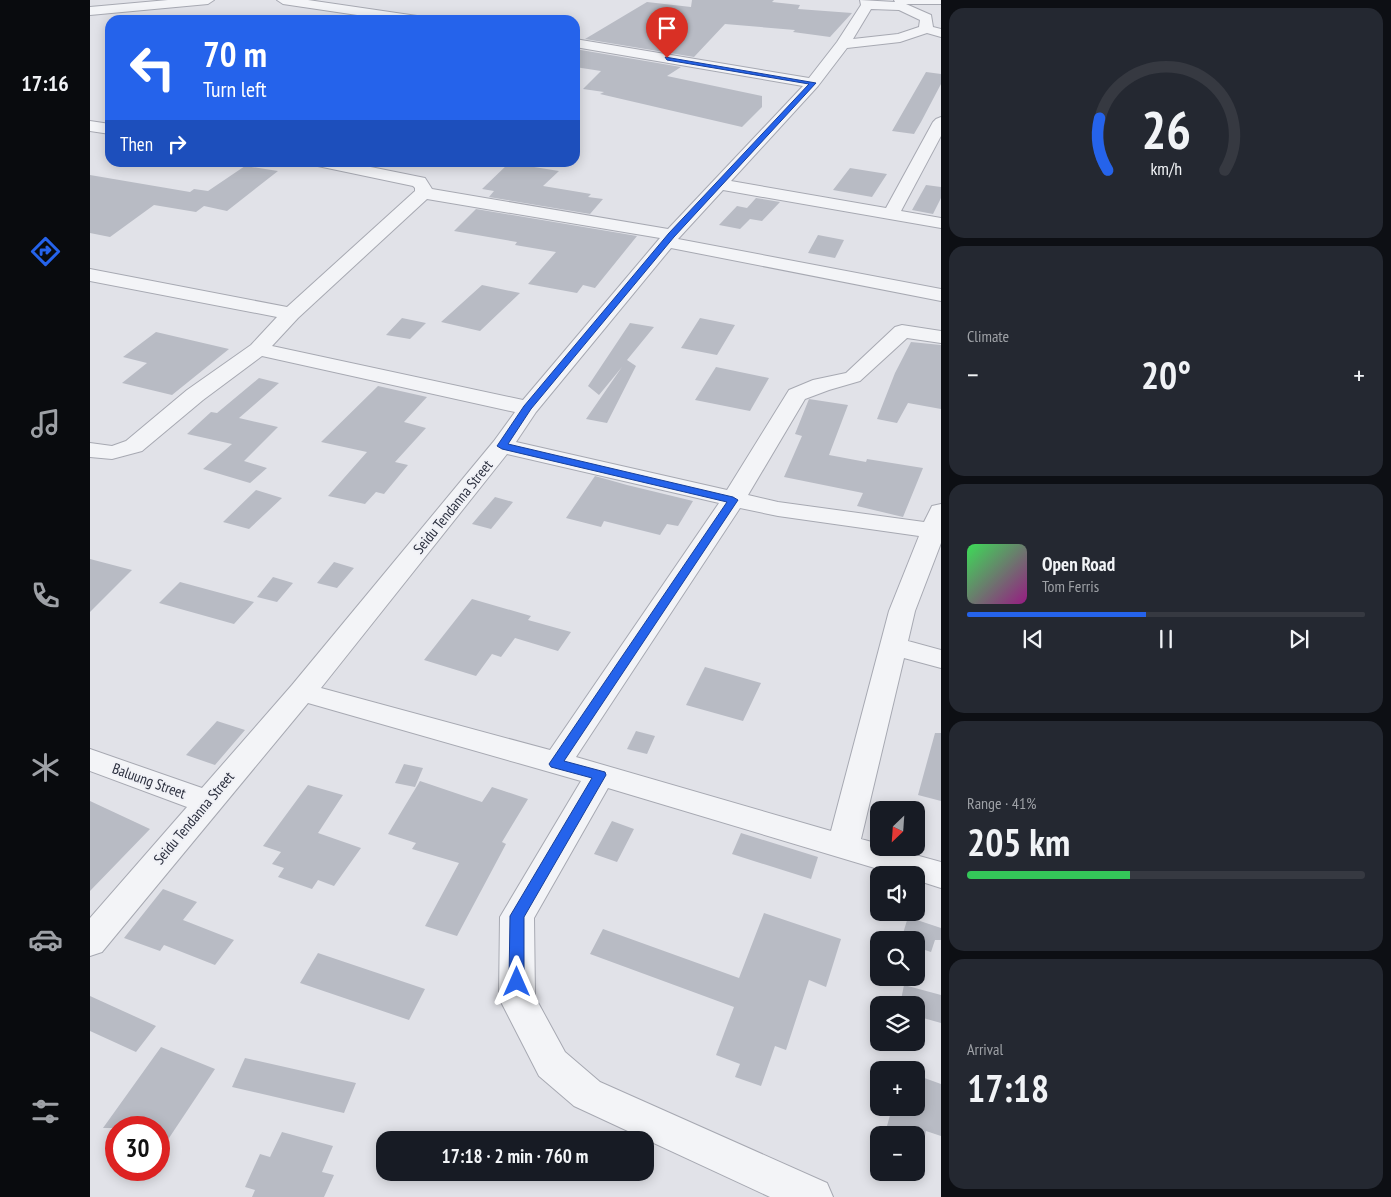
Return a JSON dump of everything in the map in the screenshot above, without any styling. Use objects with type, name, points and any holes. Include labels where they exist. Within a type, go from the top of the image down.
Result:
[{"type":"street","points":[[90,10],[208,0]]},
{"type":"street","points":[[283,0],[384,15]]},
{"type":"street","points":[[900,0],[941,0]]},
{"type":"street","points":[[843,44],[937,32],[926,18],[901,6],[867,3]]},
{"type":"street","name":"Seidu Tendanna Street","points":[[90,942],[302,692],[502,446],[528,408],[669,238],[813,83],[843,44],[867,3]]},
{"type":"street","points":[[580,44],[813,83]]},
{"type":"street","points":[[891,214],[941,122]]},
{"type":"street","points":[[90,126],[105,128]]},
{"type":"street","points":[[90,450],[113,453],[124,451],[134,446],[195,395],[258,349],[291,314],[422,193],[424,188],[419,182],[344,167]]},
{"type":"street","points":[[720,184],[941,223]]},
{"type":"street","points":[[422,193],[669,238],[941,295]]},
{"type":"street","points":[[90,275],[291,314]]},
{"type":"street","points":[[556,764],[733,500],[797,395],[853,377],[902,330],[941,337]]},
{"type":"street","points":[[258,349],[528,408]]},
{"type":"street","points":[[502,446],[778,509],[939,525],[902,611],[843,846]]},
{"type":"street","points":[[892,646],[941,659]]},
{"type":"street","points":[[302,692],[600,775],[941,875]]},
{"type":"street","name":"Baluung Street","points":[[90,760],[207,802]]},
{"type":"street","points":[[600,775],[517,916],[516,998],[552,1064],[587,1094],[813,1197]]},
{"type":"building","points":[[692,0],[774,0],[772,2],[800,5],[798,9],[852,13],[830,37],[793,32],[795,30],[725,24],[694,57],[585,39],[647,2],[691,7]]},
{"type":"building","points":[[580,50],[681,67],[667,76],[762,96],[762,107],[742,127],[600,94],[604,92],[583,89],[601,71],[580,68]]},
{"type":"building","points":[[926,72],[941,74],[941,84],[921,122],[914,134],[892,131]]},
{"type":"building","points":[[244,167],[278,171],[227,211],[204,206],[196,212],[154,205],[110,237],[90,233],[90,175],[190,192],[194,189],[208,191]]},
{"type":"building","points":[[505,167],[534,167],[559,171],[543,186],[591,194],[588,197],[603,199],[590,214],[489,197],[494,191],[482,189]]},
{"type":"building","points":[[850,168],[887,174],[872,197],[833,190]]},
{"type":"building","points":[[926,185],[941,187],[941,198],[933,214],[912,210]]},
{"type":"building","points":[[756,198],[780,202],[762,221],[750,219],[740,229],[719,225],[737,206],[747,208]]},
{"type":"building","points":[[476,209],[637,236],[595,288],[583,285],[577,293],[528,284],[556,252],[515,245],[517,242],[454,231]]},
{"type":"building","points":[[818,235],[844,240],[835,258],[808,253]]},
{"type":"building","points":[[482,285],[520,293],[480,331],[441,322]]},
{"type":"building","points":[[402,318],[426,323],[410,339],[386,335]]},
{"type":"building","points":[[700,318],[735,325],[717,355],[681,348]]},
{"type":"building","points":[[630,323],[654,327],[627,360],[636,366],[607,423],[586,419],[622,367],[599,395],[588,386]]},
{"type":"building","points":[[156,332],[229,349],[172,395],[122,383],[147,363],[123,357]]},
{"type":"building","points":[[911,342],[941,345],[941,409],[908,403],[897,423],[877,419],[895,373]]},
{"type":"building","points":[[716,367],[769,378],[750,411],[695,400]]},
{"type":"building","points":[[259,378],[279,383],[239,418],[278,427],[244,461],[267,468],[250,483],[203,469],[232,444],[187,434],[211,412],[217,413]]},
{"type":"building","points":[[378,386],[427,397],[404,422],[426,428],[395,462],[408,465],[384,494],[376,492],[365,504],[328,496],[367,452],[321,442]]},
{"type":"building","points":[[809,399],[848,405],[829,455],[866,462],[867,459],[923,468],[903,517],[857,506],[863,493],[784,477],[802,436],[795,434]]},
{"type":"building","points":[[595,476],[693,501],[678,526],[667,524],[660,535],[604,521],[601,527],[566,518]]},
{"type":"building","points":[[256,490],[282,498],[249,529],[223,522]]},
{"type":"building","points":[[495,497],[513,502],[491,529],[472,524]]},
{"type":"building","points":[[90,559],[132,570],[90,612]]},
{"type":"building","points":[[334,562],[354,568],[337,588],[317,583]]},
{"type":"building","points":[[273,577],[293,583],[277,602],[257,597]]},
{"type":"building","points":[[180,582],[254,602],[234,624],[159,603]]},
{"type":"building","points":[[472,599],[531,616],[528,620],[571,632],[558,651],[515,638],[501,657],[492,654],[476,676],[424,660]]},
{"type":"building","points":[[705,667],[761,683],[743,721],[686,705]]},
{"type":"building","points":[[217,721],[245,730],[215,765],[186,755]]},
{"type":"building","points":[[636,731],[655,736],[647,754],[627,749]]},
{"type":"building","points":[[935,733],[941,733],[941,801],[918,795]]},
{"type":"building","points":[[404,764],[423,768],[415,787],[395,783]]},
{"type":"building","points":[[420,781],[482,802],[492,787],[528,799],[502,842],[506,844],[457,936],[425,926],[459,863],[412,849],[416,843],[388,834]]},
{"type":"building","points":[[308,785],[343,795],[318,833],[361,848],[334,886],[318,880],[312,889],[278,877],[284,868],[272,864],[281,852],[263,846]]},
{"type":"building","points":[[90,801],[150,829],[90,891]]},
{"type":"building","points":[[612,821],[634,829],[617,862],[594,854]]},
{"type":"building","points":[[741,833],[818,857],[811,879],[732,854]]},
{"type":"building","points":[[163,889],[197,902],[183,920],[234,940],[215,965],[164,945],[160,951],[124,938]]},
{"type":"building","points":[[764,913],[841,939],[826,987],[809,980],[786,1050],[775,1046],[761,1086],[735,1077],[740,1064],[716,1055],[734,1007],[590,954],[603,929],[739,978]]},
{"type":"building","points":[[907,921],[920,921],[941,928],[941,940],[935,940],[931,952],[925,950],[925,931],[904,931]]},
{"type":"building","points":[[318,953],[425,989],[409,1020],[300,983]]},
{"type":"building","points":[[904,986],[941,995],[941,1023],[925,1019],[925,996],[902,996]]},
{"type":"building","points":[[90,996],[156,1026],[136,1052],[90,1031]]},
{"type":"building","points":[[161,1047],[215,1069],[170,1136],[170,1116],[112,1116]]},
{"type":"building","points":[[245,1058],[356,1083],[344,1113],[232,1087]]},
{"type":"building","points":[[925,1078],[941,1084],[941,1136],[926,1131],[925,1136],[925,1126],[887,1126],[890,1116],[925,1116]]},
{"type":"building","points":[[282,1132],[333,1146],[322,1172],[334,1175],[324,1197],[252,1197],[255,1190],[245,1187],[260,1154],[270,1157]]},
{"type":"route","points":[[517,982],[517,916],[600,775],[556,764],[733,500],[502,446],[528,408],[672,235],[813,83],[667,58]]}]
